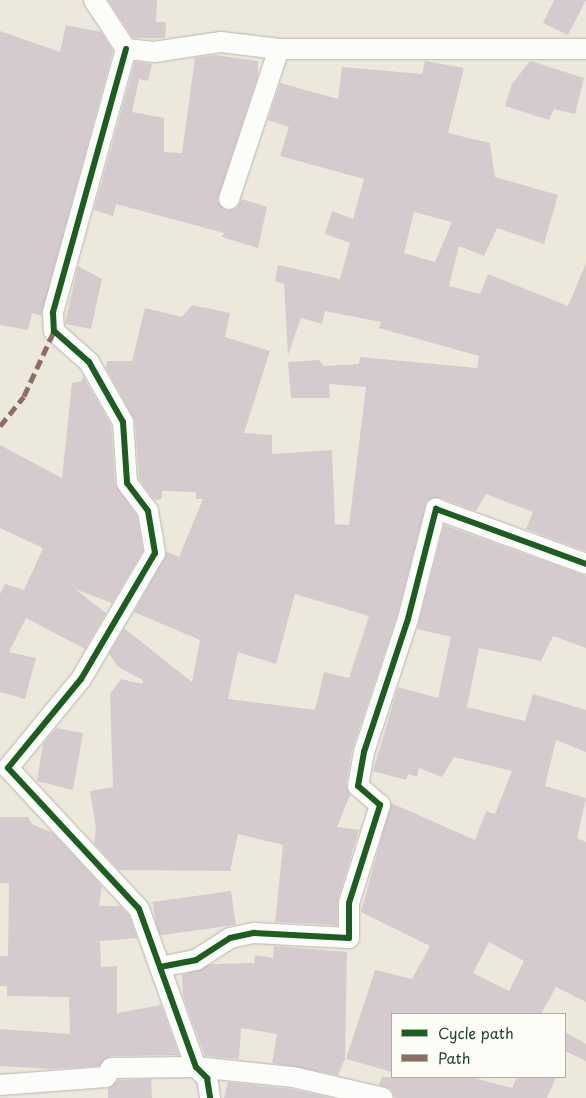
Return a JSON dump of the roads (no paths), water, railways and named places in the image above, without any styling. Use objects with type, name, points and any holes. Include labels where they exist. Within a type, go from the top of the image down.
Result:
[{"type":"street","points":[[94,0],[126,49],[54,322],[64,342],[89,362],[123,422],[127,483],[148,511],[155,553],[81,678],[8,768],[139,909],[196,1067],[207,1078],[210,1098]]},
{"type":"street","points":[[126,49],[154,52],[221,42],[279,49],[586,49]]},
{"type":"street","points":[[228,199],[279,49]]},
{"type":"street","points":[[160,967],[196,960],[230,938],[254,933],[349,938],[349,903],[380,805],[358,786],[364,752],[408,619],[436,509],[586,564]]},
{"type":"street","points":[[0,1085],[106,1077],[111,1068],[196,1067],[293,1077],[382,1098]]}]
